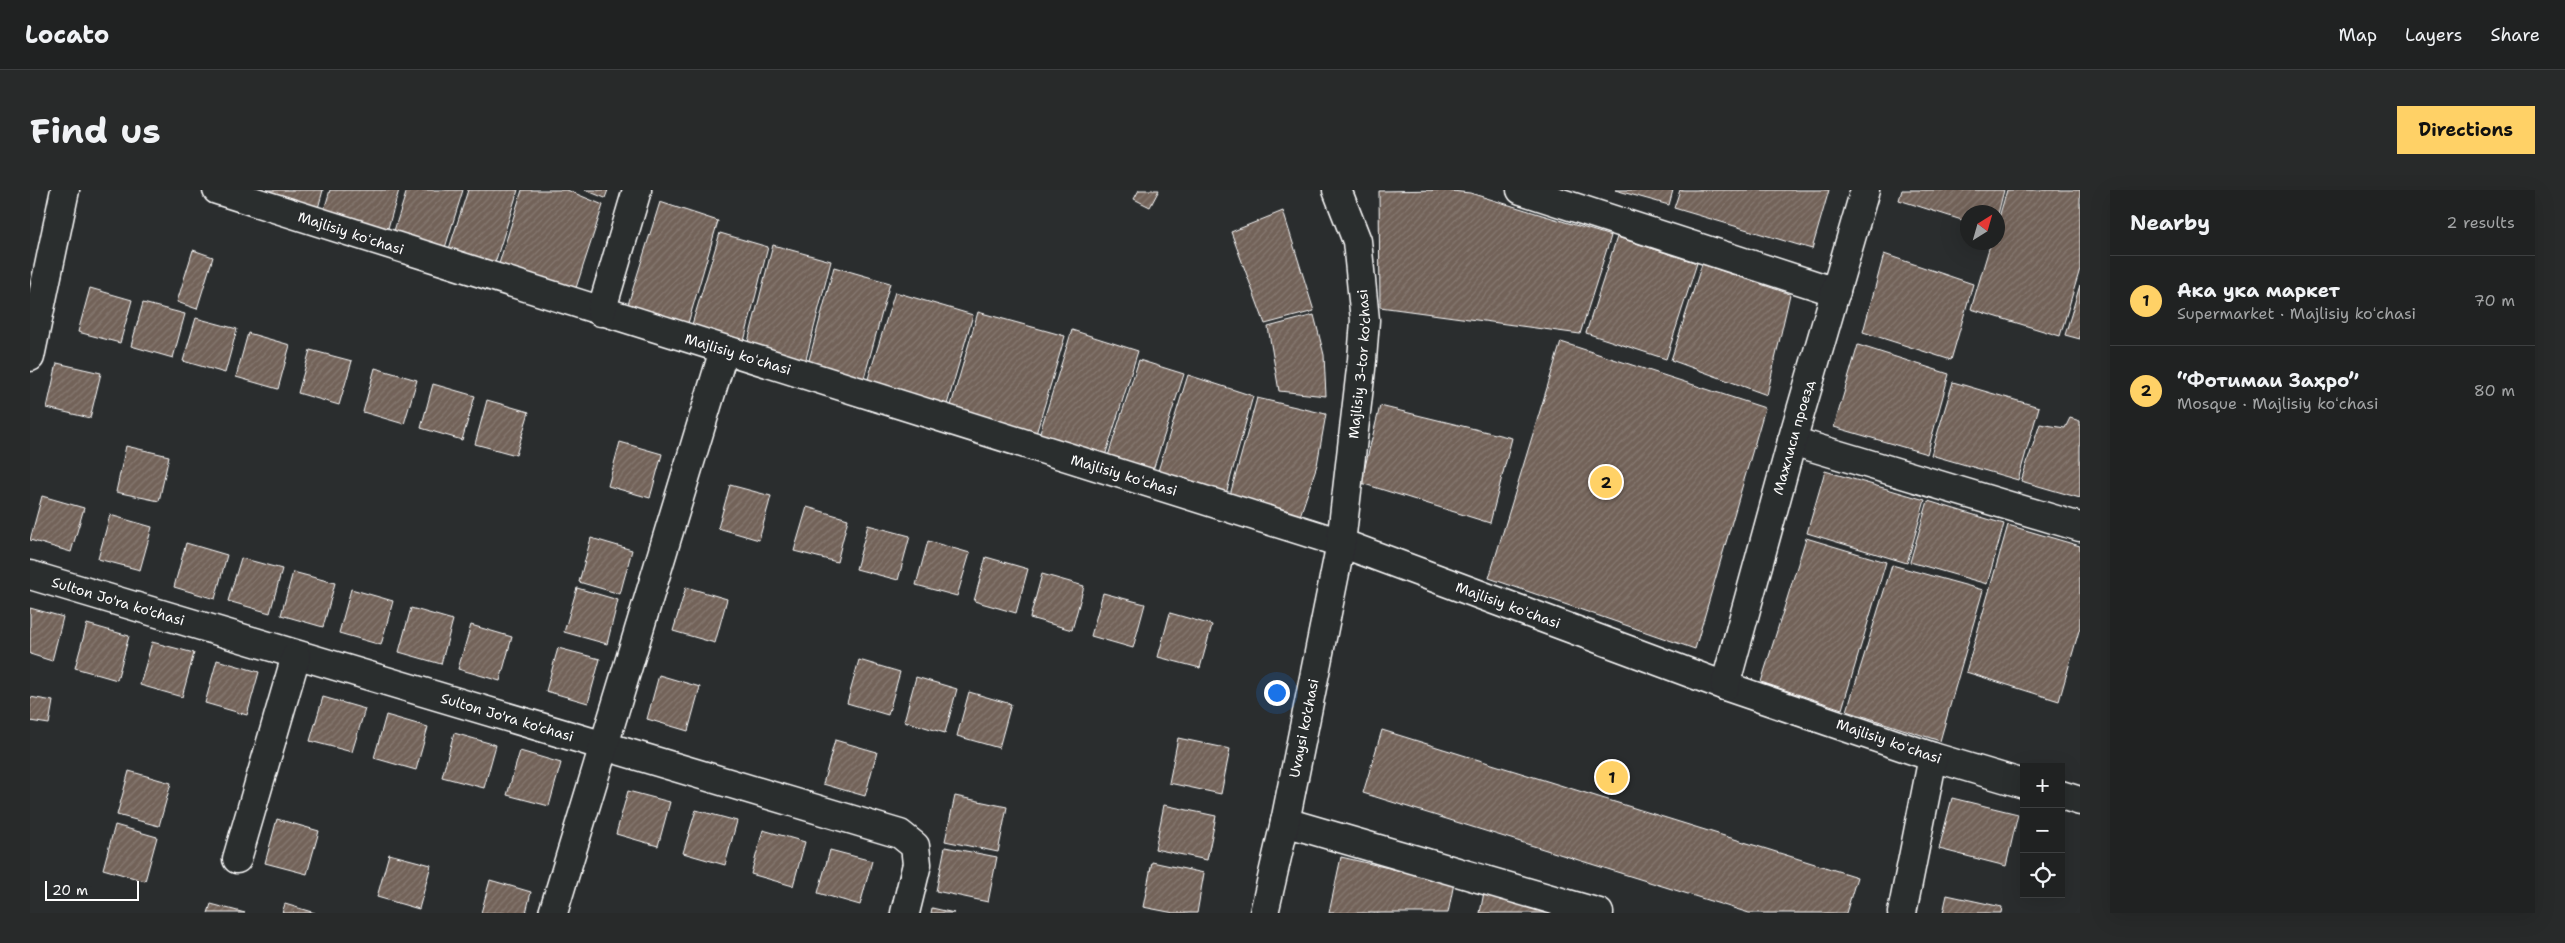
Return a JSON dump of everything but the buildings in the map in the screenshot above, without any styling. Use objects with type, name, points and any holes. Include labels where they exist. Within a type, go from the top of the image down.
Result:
[{"type":"street","points":[[30,357],[65,190]]},
{"type":"street","name":"Majlisiy koʻchasi","points":[[217,190],[1341,543],[1725,686],[1933,757],[2020,783]]},
{"type":"street","points":[[601,312],[637,190]]},
{"type":"street","name":"Majlisiy 3-tor ko'chasi","points":[[1337,190],[1357,241],[1365,320],[1341,543]]},
{"type":"street","points":[[1521,190],[1836,292]]},
{"type":"street","name":"Мажлиси проезд","points":[[1725,686],[1792,441],[1865,190]]},
{"type":"street","points":[[552,913],[724,350]]},
{"type":"street","points":[[1792,441],[2080,528]]},
{"type":"street","name":"Uvaysi ko'chasi","points":[[1264,913],[1285,822],[1341,543]]},
{"type":"street","name":"Sulton Jo'ra ko'chasi","points":[[30,575],[296,656],[900,834],[915,846],[916,864],[905,913]]},
{"type":"street","points":[[237,859],[296,656]]},
{"type":"street","points":[[1902,913],[1933,757]]},
{"type":"street","points":[[2065,796],[2080,801]]},
{"type":"street","points":[[1285,822],[1599,913]]},
{"type":"place","name":"“Фотимаи Заҳро”","points":[[1606,482]]},
{"type":"place","name":"Ака ука маркет","points":[[1612,777]]}]
